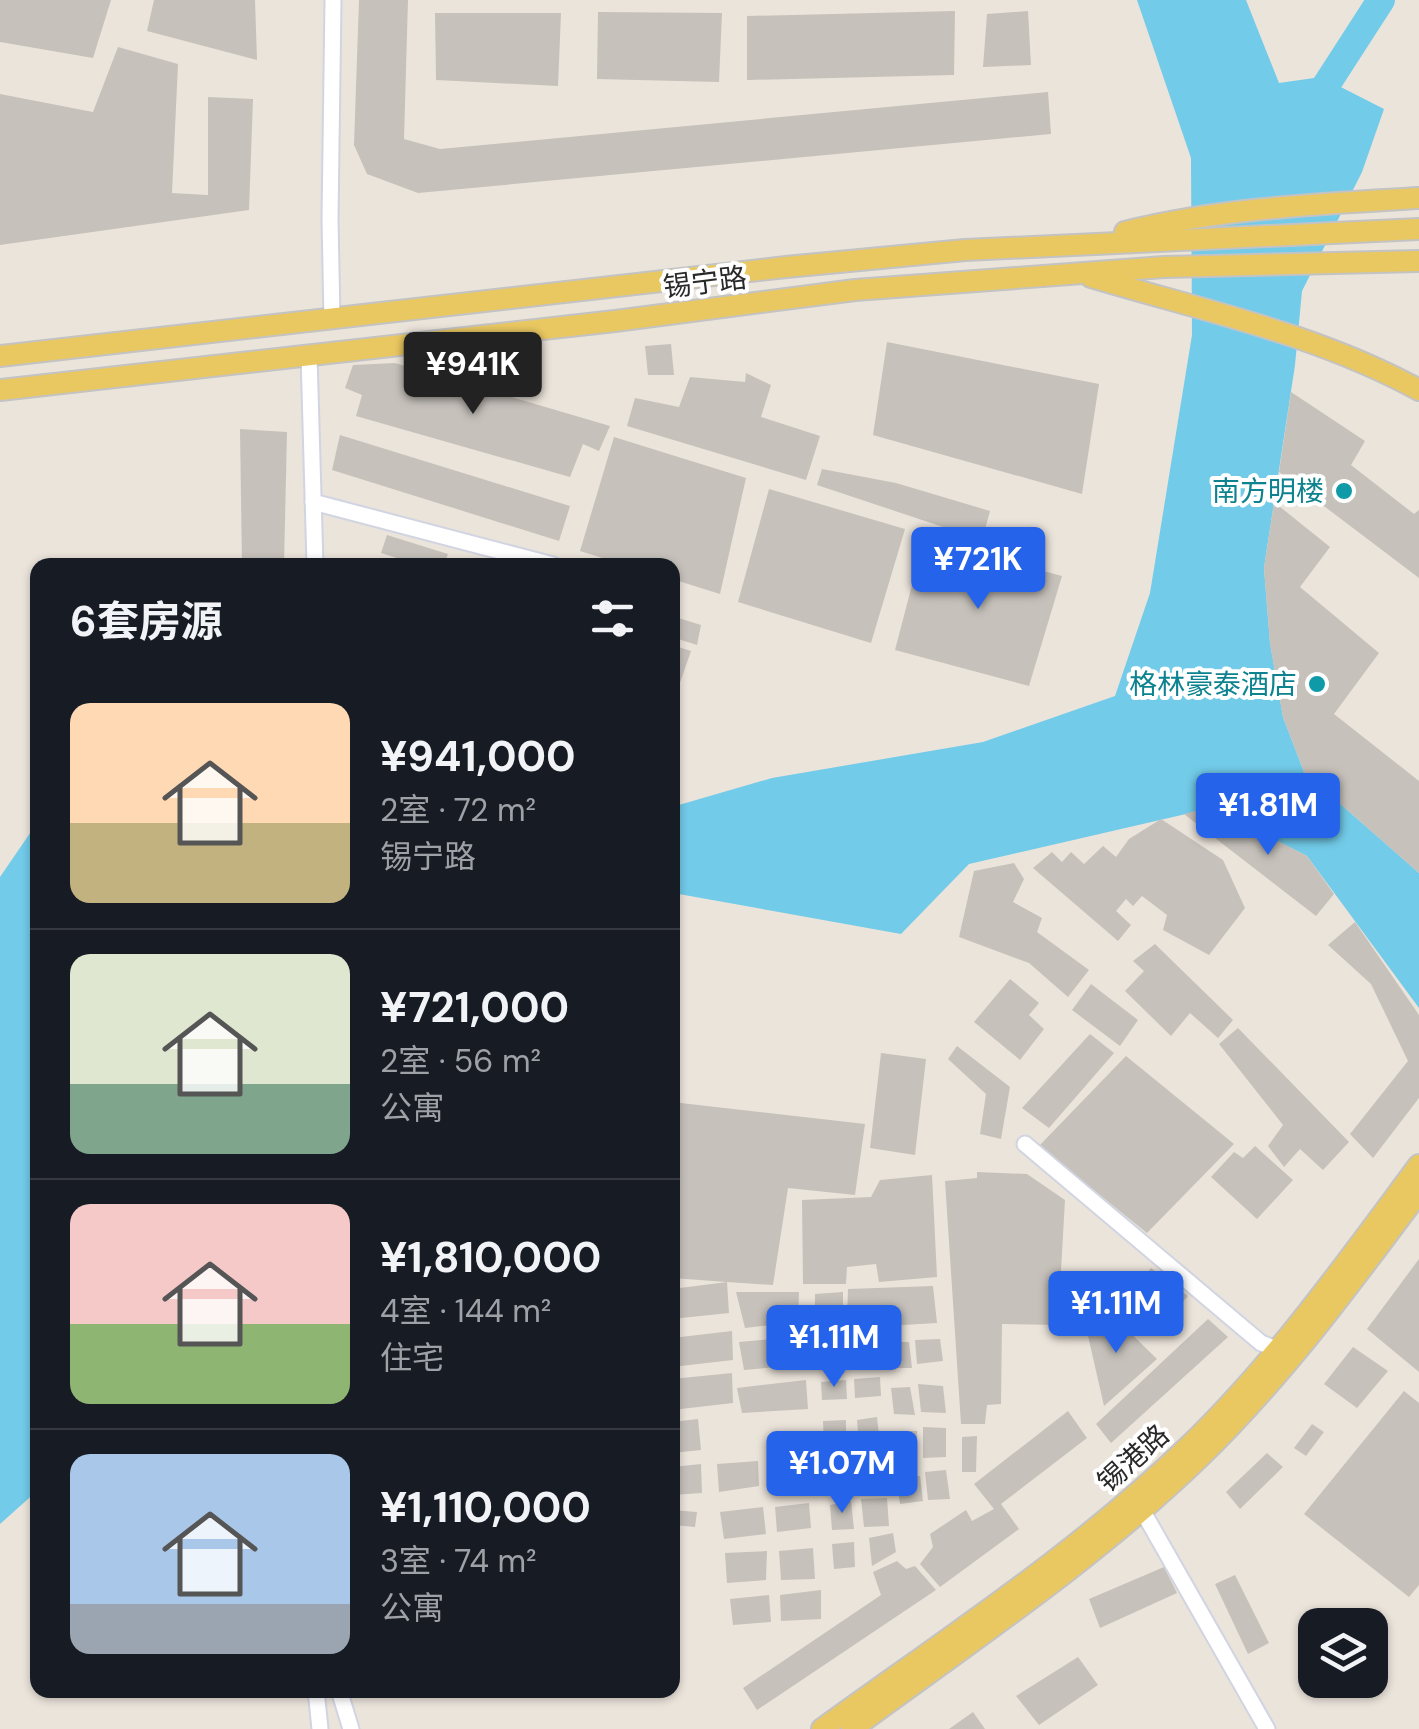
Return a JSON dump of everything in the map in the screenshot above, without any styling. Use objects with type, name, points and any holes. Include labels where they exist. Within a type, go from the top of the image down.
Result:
[{"type":"main road","points":[[1162,231],[1334,203],[1419,198]]},
{"type":"main road","name":"锡宁路","points":[[0,356],[786,266],[1080,244],[1162,231],[1419,229]]},
{"type":"main road","name":"锡宁路","points":[[0,390],[856,290],[1164,266],[1419,261]]},
{"type":"main road","points":[[1076,273],[1248,322],[1328,350],[1419,390]]},
{"type":"main road","name":"锡港路","points":[[822,1729],[1108,1518],[1187,1448],[1279,1350],[1419,1166]]},
{"type":"main road","name":"锡港路","points":[[852,1729],[1142,1510],[1198,1459],[1277,1378],[1419,1192]]},
{"type":"street","points":[[332,319],[333,0]]},
{"type":"street","points":[[308,355],[315,558]]},
{"type":"street","points":[[313,502],[526,558]]},
{"type":"street","points":[[1025,1144],[1261,1343],[1279,1350]]},
{"type":"street","points":[[1142,1510],[1267,1729]]},
{"type":"street","points":[[317,1698],[320,1729]]},
{"type":"street","points":[[341,1698],[351,1729]]},
{"type":"water","points":[[1137,0],[1246,0],[1279,83],[1321,77],[1384,109],[1362,172],[1302,291],[1295,365],[1264,568],[1270,643],[1283,717],[1304,772],[1419,873],[1419,1008],[1307,856],[1212,808],[969,864],[901,934],[680,894],[680,805],[772,778],[983,742],[1115,696],[1150,593],[1192,335],[1191,158]]},
{"type":"water","points":[[30,833],[30,1497],[0,1524],[0,877]]},
{"type":"building","points":[[0,0],[111,0],[93,58],[0,42]]},
{"type":"building","points":[[154,0],[255,0],[257,60],[147,31]]},
{"type":"building","points":[[359,0],[408,0],[404,139],[440,149],[1048,92],[1051,134],[418,193],[367,174],[354,145]]},
{"type":"building","points":[[955,11],[954,75],[747,80],[747,16]]},
{"type":"building","points":[[1028,11],[1031,65],[983,67],[987,14]]},
{"type":"building","points":[[598,12],[722,13],[719,82],[597,79]]},
{"type":"building","points":[[435,13],[561,13],[558,86],[436,80]]},
{"type":"building","points":[[118,47],[178,64],[172,193],[208,195],[208,97],[253,99],[249,210],[0,245],[0,94],[93,112]]},
{"type":"building","points":[[887,342],[1099,384],[1082,494],[873,435]]},
{"type":"building","points":[[671,344],[674,375],[648,375],[645,346]]},
{"type":"building","points":[[395,363],[610,426],[599,451],[583,444],[570,477],[356,416],[362,395],[345,388],[353,365]]},
{"type":"building","points":[[746,373],[771,385],[761,417],[820,436],[806,480],[627,426],[635,398],[679,407],[690,377],[745,382]]},
{"type":"building","name":"南方明楼","points":[[1291,392],[1365,441],[1351,465],[1414,514],[1419,510],[1419,578],[1279,472]]},
{"type":"building","points":[[240,429],[287,432],[284,558],[242,558]]},
{"type":"building","points":[[340,435],[570,506],[559,541],[332,470]]},
{"type":"building","points":[[614,437],[746,478],[720,594],[680,582],[680,558],[602,558],[580,551]]},
{"type":"building","points":[[822,469],[896,483],[990,511],[982,540],[817,485]]},
{"type":"building","points":[[769,489],[905,529],[871,643],[738,602]]},
{"type":"building","name":"格林豪泰酒店","points":[[1274,502],[1330,547],[1300,587],[1379,653],[1334,714],[1419,781],[1419,873],[1304,772],[1283,717],[1270,644],[1264,568]]},
{"type":"building","points":[[387,535],[448,554],[447,558],[397,558],[381,553]]},
{"type":"building","points":[[924,539],[1062,576],[1029,686],[895,650]]},
{"type":"building","points":[[680,618],[701,625],[697,645],[680,640]]},
{"type":"building","points":[[680,648],[691,651],[680,683]]},
{"type":"building","points":[[1211,807],[1307,856],[1334,894],[1316,916],[1184,814]]},
{"type":"building","points":[[1161,819],[1223,860],[1245,908],[1209,955],[1163,930],[1167,915],[1142,896],[1133,906],[1126,899],[1116,911],[1131,925],[1118,941],[1033,868],[1052,852],[1062,862],[1071,852],[1084,864],[1103,846],[1116,857],[1129,839]]},
{"type":"building","points":[[1014,863],[1024,879],[1013,902],[1042,918],[1037,932],[1089,970],[1068,997],[1029,963],[959,937],[974,871]]},
{"type":"building","points":[[1355,922],[1419,1015],[1419,1098],[1373,1158],[1350,1134],[1408,1061],[1371,984],[1328,945]]},
{"type":"building","points":[[1155,944],[1233,1020],[1218,1038],[1190,1013],[1171,1036],[1125,991],[1144,971],[1133,961]]},
{"type":"building","points":[[1010,979],[1039,1003],[1029,1015],[1044,1029],[1020,1060],[974,1022]]},
{"type":"building","points":[[1091,984],[1138,1020],[1120,1046],[1072,1010]]},
{"type":"building","points":[[1238,1028],[1349,1142],[1323,1170],[1300,1149],[1284,1167],[1268,1146],[1283,1125],[1219,1044]]},
{"type":"building","points":[[1090,1034],[1114,1053],[1049,1128],[1022,1108]]},
{"type":"building","points":[[957,1046],[1010,1087],[1001,1139],[980,1134],[986,1094],[948,1059]]},
{"type":"building","points":[[881,1053],[926,1059],[915,1155],[870,1148]]},
{"type":"building","points":[[1126,1056],[1234,1144],[1147,1233],[1039,1146]]},
{"type":"building","points":[[680,1103],[865,1124],[855,1195],[788,1188],[773,1285],[680,1279]]},
{"type":"building","points":[[1255,1146],[1293,1180],[1257,1219],[1211,1177],[1234,1152],[1243,1158]]},
{"type":"building","points":[[977,1172],[1027,1174],[1065,1200],[1058,1325],[1002,1324],[1001,1404],[987,1405],[985,1424],[961,1424],[945,1181],[977,1178]]},
{"type":"building","points":[[932,1175],[937,1277],[879,1282],[876,1264],[847,1267],[846,1284],[803,1284],[802,1200],[871,1197],[880,1180]]},
{"type":"building","points":[[1419,1259],[1419,1372],[1367,1329]]},
{"type":"building","points":[[1151,1268],[1188,1296],[1178,1307],[1143,1278]]},
{"type":"building","points":[[727,1282],[729,1313],[680,1318],[680,1288]]},
{"type":"building","points":[[933,1286],[937,1323],[886,1326],[881,1312],[876,1312],[877,1319],[847,1318],[848,1289]]},
{"type":"building","points":[[736,1292],[799,1292],[798,1322],[745,1328]]},
{"type":"building","points":[[843,1292],[843,1321],[815,1321],[815,1294]]},
{"type":"building","points":[[1108,1311],[1157,1359],[1104,1406],[1086,1327]]},
{"type":"building","points":[[1208,1319],[1228,1337],[1111,1443],[1096,1424]]},
{"type":"building","points":[[732,1331],[733,1360],[680,1366],[680,1337]]},
{"type":"building","points":[[797,1337],[798,1365],[744,1370],[739,1342]]},
{"type":"building","points":[[876,1337],[877,1362],[850,1359],[851,1339]]},
{"type":"building","points":[[940,1339],[943,1361],[917,1364],[915,1340]]},
{"type":"building","points":[[846,1340],[846,1361],[815,1362],[814,1341]]},
{"type":"building","points":[[885,1342],[909,1342],[912,1368],[890,1368]]},
{"type":"building","points":[[1353,1347],[1388,1371],[1357,1408],[1324,1384]]},
{"type":"building","points":[[732,1373],[733,1403],[680,1409],[680,1378]]},
{"type":"building","points":[[880,1377],[881,1396],[855,1398],[854,1379]]},
{"type":"building","points":[[806,1380],[808,1409],[742,1413],[737,1388]]},
{"type":"building","points":[[846,1380],[847,1399],[822,1400],[821,1382]]},
{"type":"building","points":[[918,1384],[943,1386],[946,1413],[921,1412]]},
{"type":"building","points":[[910,1387],[915,1415],[894,1414],[891,1388]]},
{"type":"building","points":[[1404,1391],[1419,1403],[1419,1585],[1409,1597],[1304,1514]]},
{"type":"building","points":[[1068,1411],[1087,1438],[1001,1504],[1019,1529],[940,1587],[920,1564],[933,1547],[930,1534],[966,1510],[972,1521],[994,1509],[974,1484]]},
{"type":"building","points":[[877,1417],[880,1444],[859,1445],[857,1420]]},
{"type":"building","points":[[698,1419],[701,1450],[680,1452],[680,1421]]},
{"type":"building","points":[[846,1420],[846,1446],[824,1446],[823,1421]]},
{"type":"building","points":[[1312,1424],[1324,1432],[1306,1456],[1294,1448]]},
{"type":"building","points":[[923,1427],[946,1428],[946,1457],[923,1458]]},
{"type":"building","points":[[894,1431],[917,1431],[917,1460],[894,1461]]},
{"type":"building","points":[[977,1436],[976,1472],[962,1472],[962,1437]]},
{"type":"building","points":[[1267,1453],[1283,1467],[1240,1509],[1226,1492]]},
{"type":"building","points":[[881,1459],[882,1481],[860,1483],[858,1461]]},
{"type":"building","points":[[758,1461],[759,1486],[719,1492],[717,1464]]},
{"type":"building","points":[[803,1461],[803,1484],[768,1486],[767,1463]]},
{"type":"building","points":[[852,1461],[853,1487],[828,1487],[826,1463]]},
{"type":"building","points":[[701,1464],[702,1493],[680,1494],[680,1466]]},
{"type":"building","points":[[946,1470],[950,1499],[928,1500],[925,1472]]},
{"type":"building","points":[[896,1474],[920,1476],[923,1501],[900,1504]]},
{"type":"building","points":[[887,1498],[889,1526],[864,1527],[861,1499]]},
{"type":"building","points":[[851,1501],[854,1529],[832,1530],[830,1505]]},
{"type":"building","points":[[809,1503],[811,1528],[777,1532],[775,1507]]},
{"type":"building","points":[[763,1507],[766,1534],[724,1539],[720,1512]]},
{"type":"building","points":[[680,1511],[697,1512],[695,1527],[680,1526]]},
{"type":"building","points":[[893,1533],[896,1552],[872,1566],[869,1538]]},
{"type":"building","points":[[854,1542],[855,1567],[834,1569],[832,1544]]},
{"type":"building","points":[[813,1548],[815,1579],[781,1580],[779,1551]]},
{"type":"building","points":[[767,1551],[766,1580],[727,1583],[725,1553]]},
{"type":"building","points":[[897,1561],[906,1569],[915,1566],[936,1590],[757,1710],[743,1688],[881,1595],[873,1572]]},
{"type":"building","points":[[1164,1567],[1177,1593],[1100,1628],[1089,1599]]},
{"type":"building","points":[[1235,1575],[1269,1643],[1248,1654],[1215,1584]]},
{"type":"building","points":[[821,1590],[821,1619],[781,1621],[780,1595]]},
{"type":"building","points":[[769,1595],[771,1622],[733,1625],[730,1599]]},
{"type":"building","points":[[1078,1657],[1098,1685],[1039,1725],[1016,1696]]},
{"type":"building","points":[[973,1712],[985,1729],[949,1729]]},
{"type":"waterway","points":[[1310,110],[1381,0]]},
{"type":"place","name":"南方明楼","points":[[1344,491]]},
{"type":"place","name":"格林豪泰酒店","points":[[1317,684]]}]
